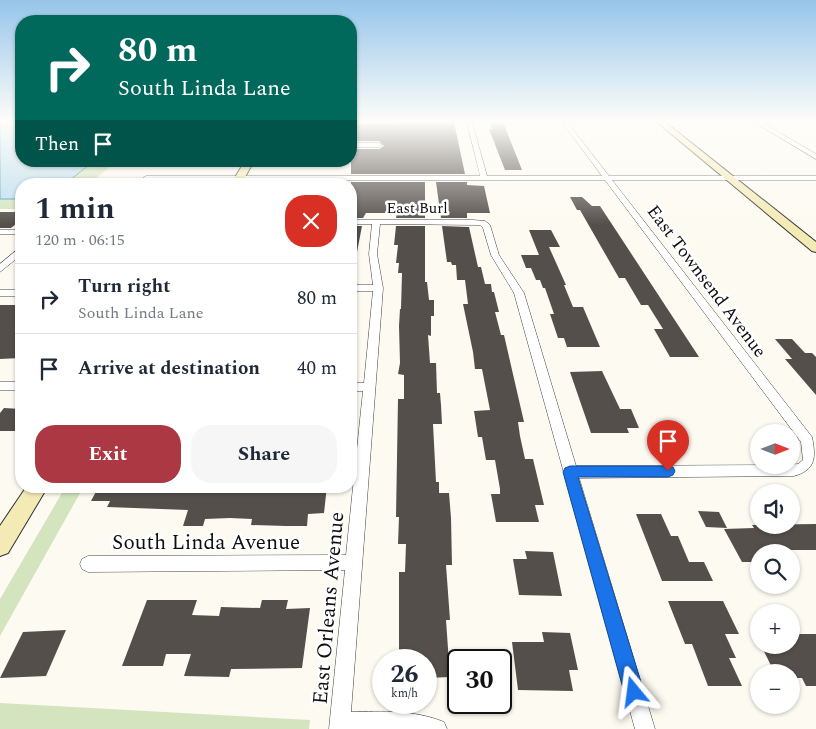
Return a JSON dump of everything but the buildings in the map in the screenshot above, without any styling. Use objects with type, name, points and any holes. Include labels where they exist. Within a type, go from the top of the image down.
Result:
[{"type":"street","points":[[478,156],[484,178]]},
{"type":"street","name":"East Townsend Avenue","points":[[570,472],[786,471],[803,468],[810,464],[813,458],[812,449],[807,440],[590,156]]},
{"type":"street","points":[[703,156],[816,248]]},
{"type":"street","points":[[239,178],[246,167]]},
{"type":"street","points":[[357,180],[816,178]]},
{"type":"street","name":"East Burl","points":[[357,222],[482,223],[487,227],[498,262],[519,293],[570,472]]},
{"type":"street","name":"East Orleans Avenue","points":[[339,725],[378,288],[373,254],[376,222]]},
{"type":"street","points":[[0,232],[15,232]]},
{"type":"street","points":[[0,269],[15,256]]},
{"type":"street","points":[[357,288],[378,288]]},
{"type":"street","points":[[0,293],[15,293]]},
{"type":"street","points":[[0,386],[15,386]]},
{"type":"street","points":[[357,387],[368,387]]},
{"type":"street","points":[[570,472],[645,729]]},
{"type":"street","points":[[0,546],[34,493]]},
{"type":"street","name":"South Linda Avenue","points":[[88,564],[354,562]]},
{"type":"street","points":[[339,725],[395,721],[418,723],[437,729]]},
{"type":"green space","points":[[0,156],[15,156],[15,167],[110,167],[96,178],[15,178],[15,209],[0,209]]},
{"type":"green space","points":[[62,493],[80,493],[0,636],[0,599]]},
{"type":"green space","points":[[0,703],[310,720],[309,729],[0,729]]},
{"type":"water","points":[[0,156],[15,156],[15,167],[86,167],[73,178],[15,178],[15,199],[0,199]]},
{"type":"route","points":[[634,692],[570,472],[668,471]]}]
